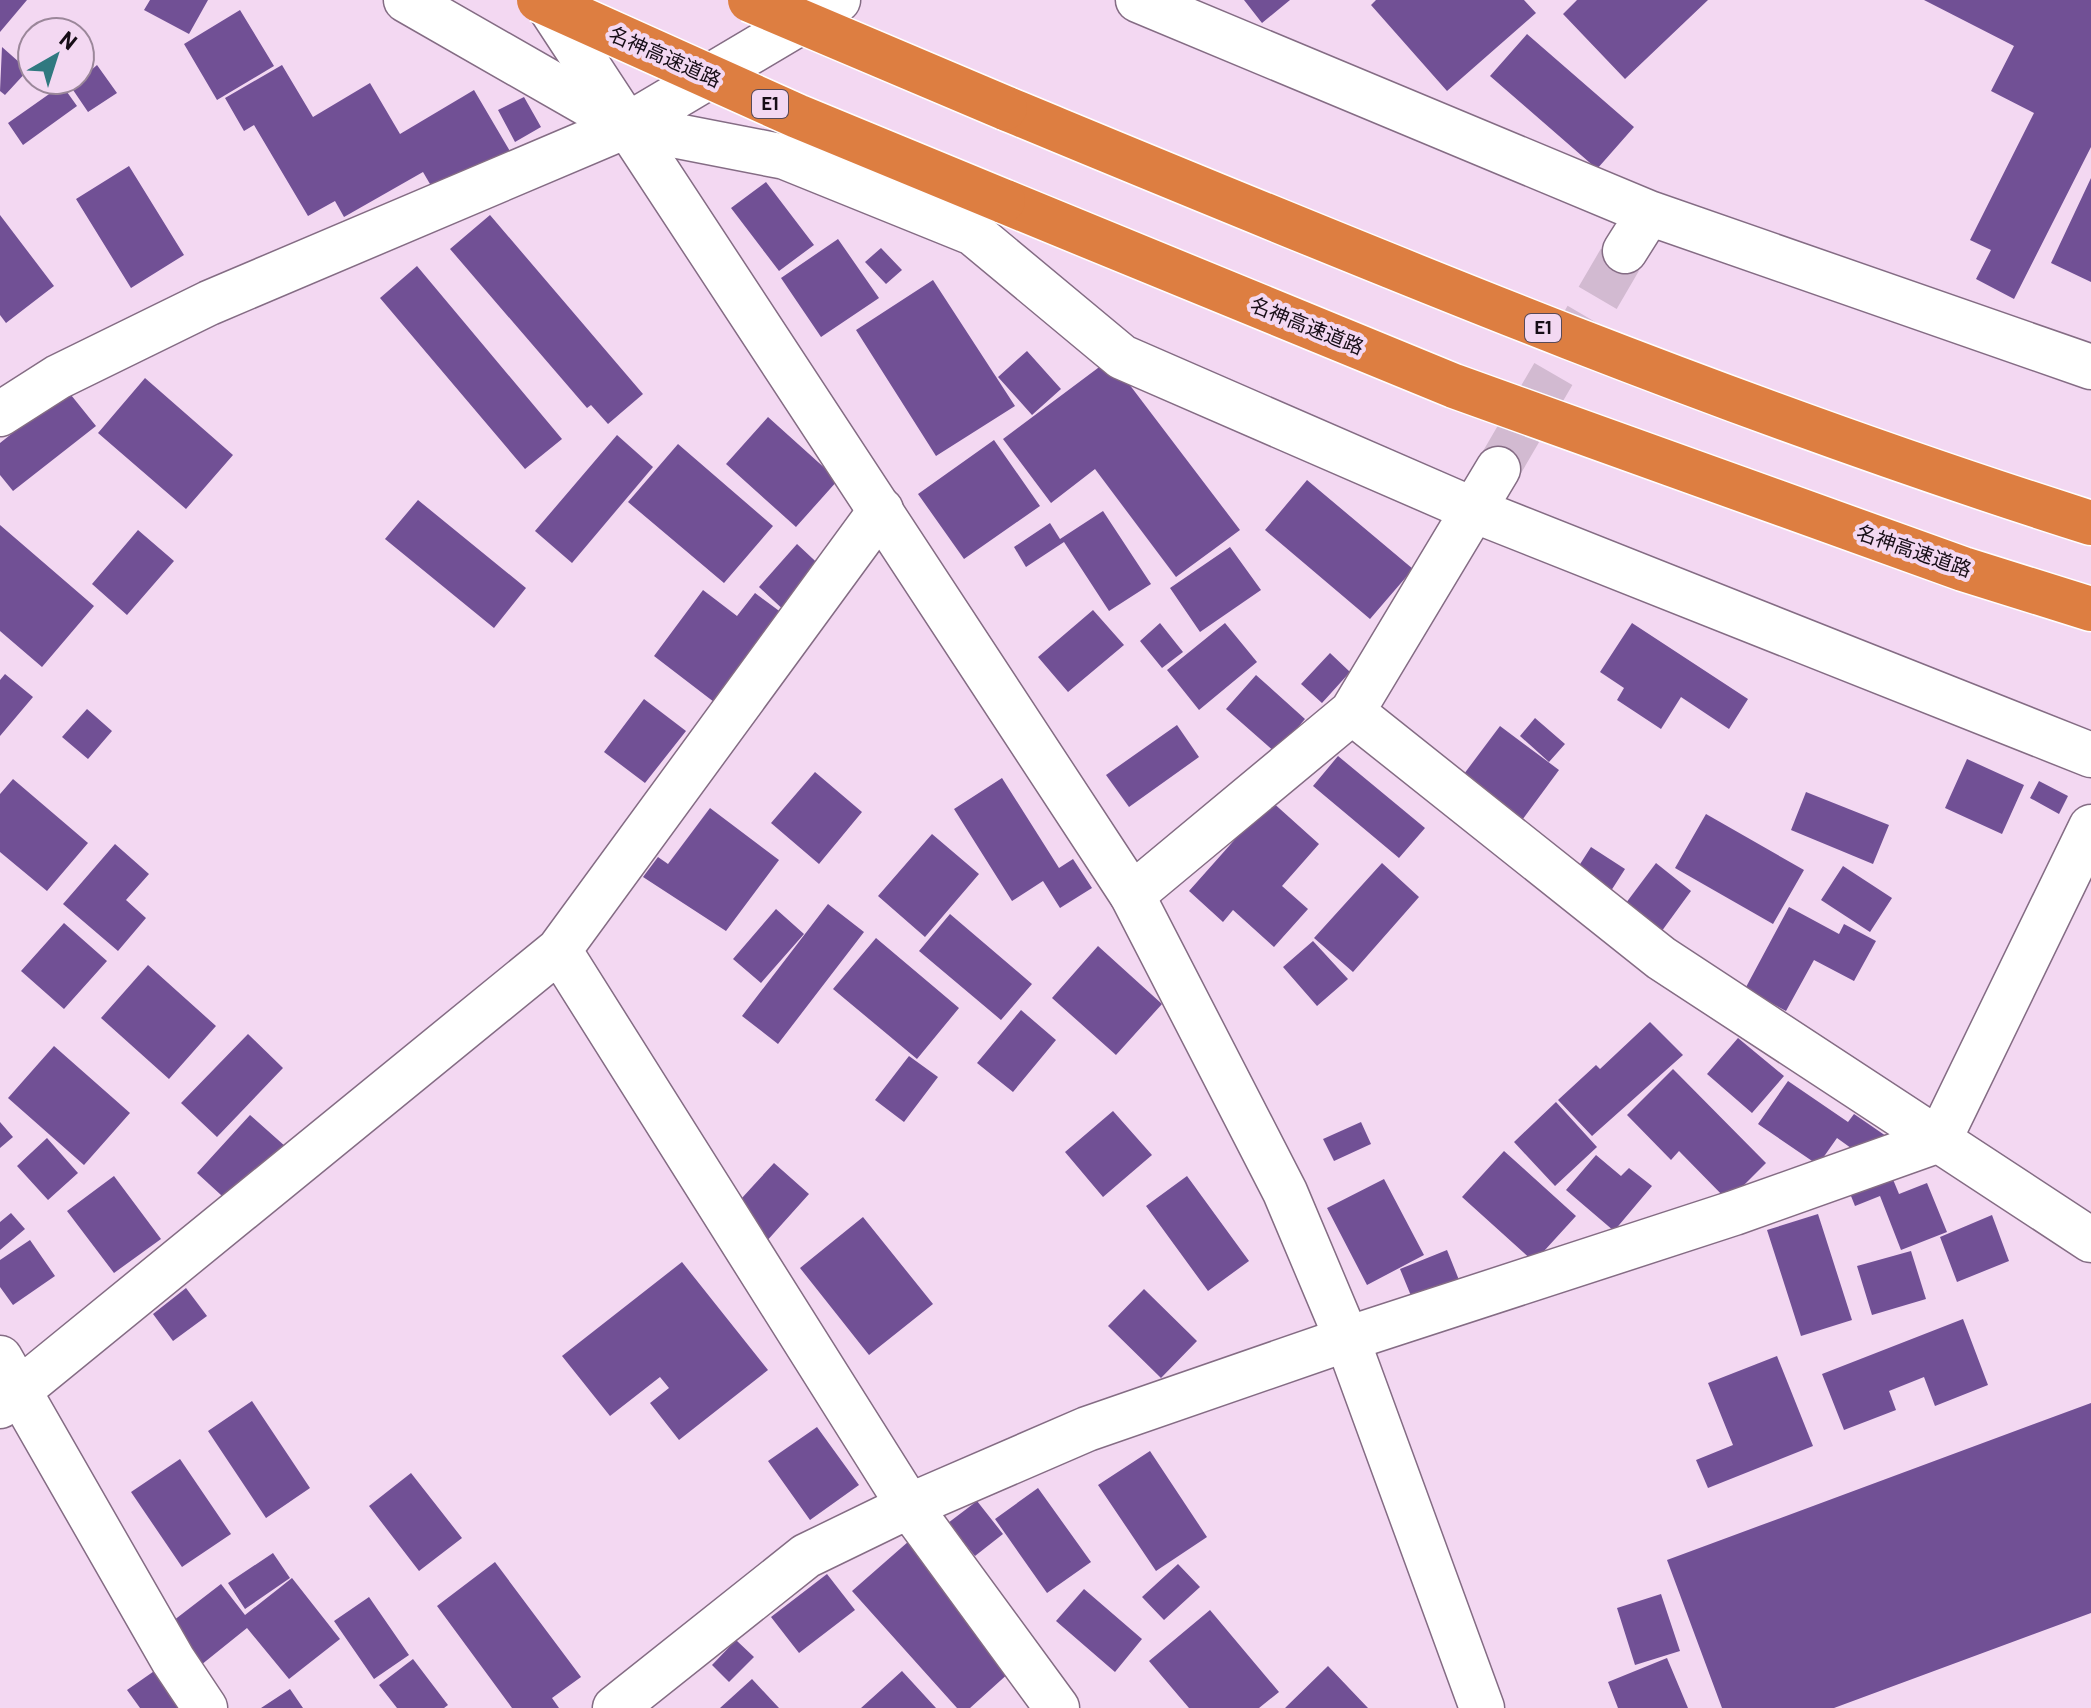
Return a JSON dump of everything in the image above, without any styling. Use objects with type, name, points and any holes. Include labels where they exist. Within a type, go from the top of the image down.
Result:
[{"type":"highway","name":"名神高速道路","points":[[542,0],[797,116],[1454,386],[1963,569],[2091,609]]},
{"type":"highway","name":"E1","points":[[750,0],[1495,310],[1987,490],[2091,523]]},
{"type":"street","points":[[406,0],[626,126],[785,157],[973,233],[1122,357],[1476,511],[2091,755]]},
{"type":"street","points":[[542,0],[1132,895],[1285,1192],[1347,1339],[1482,1708]]},
{"type":"street","points":[[0,414],[58,377],[209,303],[626,126],[838,0]]},
{"type":"street","points":[[1138,0],[1649,213],[2091,367]]},
{"type":"street","points":[[1625,251],[1649,213]]},
{"type":"street","points":[[1132,895],[1352,712],[1476,511],[1498,469]]},
{"type":"street","points":[[205,1708],[7,1385],[559,950],[881,510]]},
{"type":"street","points":[[1352,712],[1661,958],[2091,1240]]},
{"type":"street","points":[[615,1708],[806,1556],[909,1506],[1087,1429],[1347,1339],[1734,1213],[1939,1140],[2091,827]]},
{"type":"street","points":[[559,950],[909,1506],[1057,1708]]},
{"type":"building","points":[[0,0],[27,0],[0,32]]},
{"type":"building","points":[[150,0],[208,0],[189,34],[144,10]]},
{"type":"building","points":[[1244,0],[1290,0],[1262,23]]},
{"type":"building","points":[[1376,0],[1524,0],[1536,13],[1447,91],[1371,5]]},
{"type":"building","points":[[1577,0],[1708,0],[1625,79],[1563,14]]},
{"type":"building","points":[[1924,0],[2091,0],[2091,147],[2014,299],[1976,279],[1991,250],[1970,240],[2034,113],[1991,91],[2014,46]]},
{"type":"building","points":[[240,10],[274,66],[217,100],[184,44]]},
{"type":"building","points":[[1527,34],[1634,127],[1597,169],[1490,76]]},
{"type":"building","points":[[2,47],[16,59],[16,83],[5,95],[0,91]]},
{"type":"building","points":[[282,65],[313,117],[370,83],[400,134],[474,90],[511,153],[437,196],[423,172],[344,217],[335,201],[308,216],[254,125],[244,131],[225,98]]},
{"type":"building","points":[[96,66],[117,93],[88,112],[77,96],[96,96]]},
{"type":"building","points":[[46,96],[70,96],[77,106],[23,145],[8,123]]},
{"type":"building","points":[[524,97],[541,127],[515,142],[498,110]]},
{"type":"building","points":[[129,166],[184,255],[131,288],[76,199]]},
{"type":"building","points":[[2091,178],[2091,282],[2051,263]]},
{"type":"building","points":[[766,182],[814,245],[779,271],[731,208]]},
{"type":"building","points":[[0,215],[54,286],[6,323],[0,315]]},
{"type":"building","points":[[490,215],[643,394],[608,424],[591,405],[587,408],[450,249]]},
{"type":"building","points":[[838,239],[879,298],[821,337],[781,278]]},
{"type":"building","points":[[881,248],[902,270],[886,284],[865,262]]},
{"type":"building","points":[[417,266],[562,439],[525,469],[380,298]]},
{"type":"building","points":[[933,280],[1015,406],[936,456],[856,330]]},
{"type":"building","points":[[1027,351],[1061,389],[1032,415],[998,377]]},
{"type":"building","points":[[1110,359],[1240,530],[1176,577],[1095,469],[1051,503],[1003,439]]},
{"type":"building","points":[[145,378],[233,455],[186,509],[98,433]]},
{"type":"building","points":[[67,390],[96,426],[13,491],[0,475],[0,443]]},
{"type":"building","points":[[768,417],[838,480],[796,527],[726,464]]},
{"type":"building","points":[[617,435],[653,467],[572,563],[535,531]]},
{"type":"building","points":[[994,440],[1040,506],[964,559],[918,494]]},
{"type":"building","points":[[678,444],[773,526],[724,583],[628,502]]},
{"type":"building","points":[[1307,480],[1413,569],[1370,619],[1265,530]]},
{"type":"building","points":[[418,500],[526,588],[494,628],[385,539]]},
{"type":"building","points":[[1103,511],[1151,584],[1109,611],[1064,542],[1026,567],[1014,547],[1050,523],[1060,539]]},
{"type":"building","points":[[0,525],[94,606],[42,667],[0,631]]},
{"type":"building","points":[[138,530],[174,561],[127,615],[92,584]]},
{"type":"building","points":[[797,544],[827,572],[789,615],[759,587]]},
{"type":"building","points":[[1230,547],[1261,590],[1200,632],[1170,588]]},
{"type":"building","points":[[703,590],[737,616],[755,593],[782,613],[714,702],[654,656]]},
{"type":"building","points":[[1093,610],[1124,645],[1068,692],[1038,657]]},
{"type":"building","points":[[1160,623],[1183,652],[1162,668],[1140,641]]},
{"type":"building","points":[[1225,623],[1257,662],[1199,710],[1167,670]]},
{"type":"building","points":[[1632,623],[1748,699],[1729,729],[1681,697],[1661,729],[1617,700],[1624,688],[1600,672]]},
{"type":"building","points":[[1330,653],[1350,672],[1322,703],[1301,684]]},
{"type":"building","points":[[5,674],[33,697],[0,736],[0,680]]},
{"type":"building","points":[[1256,675],[1305,719],[1276,753],[1226,709]]},
{"type":"building","points":[[644,699],[686,731],[645,783],[604,752]]},
{"type":"building","points":[[87,709],[112,731],[88,759],[62,737]]},
{"type":"building","points":[[1535,718],[1565,744],[1549,762],[1520,736]]},
{"type":"building","points":[[1177,725],[1199,757],[1129,807],[1106,775]]},
{"type":"building","points":[[1500,726],[1559,770],[1517,827],[1458,782]]},
{"type":"building","points":[[1338,756],[1425,828],[1399,858],[1313,786]]},
{"type":"building","points":[[1967,759],[2024,785],[2002,834],[1945,808]]},
{"type":"building","points":[[815,772],[862,812],[819,864],[771,823]]},
{"type":"building","points":[[1002,778],[1059,868],[1073,859],[1092,888],[1060,908],[1043,881],[1012,901],[954,809]]},
{"type":"building","points":[[13,779],[88,843],[47,891],[0,852],[0,794]]},
{"type":"building","points":[[2039,781],[2068,796],[2059,814],[2030,798]]},
{"type":"building","points":[[1806,792],[1889,825],[1873,864],[1791,830]]},
{"type":"building","points":[[1270,800],[1319,844],[1282,886],[1308,909],[1274,947],[1233,910],[1223,922],[1189,891]]},
{"type":"building","points":[[710,808],[779,860],[726,931],[643,877],[658,857],[668,864]]},
{"type":"building","points":[[1706,814],[1804,870],[1773,924],[1675,868]]},
{"type":"building","points":[[932,834],[979,874],[925,937],[878,896]]},
{"type":"building","points":[[115,844],[149,874],[126,900],[146,918],[118,951],[63,904]]},
{"type":"building","points":[[1591,847],[1625,869],[1609,894],[1575,872]]},
{"type":"building","points":[[1382,863],[1419,897],[1353,972],[1314,938]]},
{"type":"building","points":[[1656,863],[1691,891],[1656,939],[1620,911]]},
{"type":"building","points":[[1843,866],[1892,898],[1870,932],[1821,900]]},
{"type":"building","points":[[828,904],[864,932],[778,1044],[742,1016]]},
{"type":"building","points":[[1789,907],[1839,934],[1844,924],[1876,941],[1854,981],[1814,960],[1786,1011],[1745,989]]},
{"type":"building","points":[[776,909],[804,934],[761,983],[733,959]]},
{"type":"building","points":[[950,914],[1032,984],[1001,1020],[919,951]]},
{"type":"building","points":[[64,923],[107,961],[64,1009],[21,971]]},
{"type":"building","points":[[876,938],[959,1008],[917,1059],[833,989]]},
{"type":"building","points":[[1313,941],[1348,979],[1317,1006],[1283,967]]},
{"type":"building","points":[[1098,946],[1162,1004],[1116,1055],[1052,998]]},
{"type":"building","points":[[148,965],[216,1026],[169,1079],[101,1018]]},
{"type":"building","points":[[1021,1010],[1056,1040],[1013,1092],[977,1063]]},
{"type":"building","points":[[1650,1022],[1683,1055],[1592,1136],[1558,1100],[1596,1065],[1600,1069]]},
{"type":"building","points":[[248,1034],[283,1068],[217,1137],[181,1103]]},
{"type":"building","points":[[1738,1038],[1784,1076],[1752,1113],[1707,1074]]},
{"type":"building","points":[[54,1046],[130,1113],[84,1165],[8,1098]]},
{"type":"building","points":[[909,1056],[938,1077],[904,1122],[875,1100]]},
{"type":"building","points":[[1673,1069],[1766,1163],[1728,1201],[1679,1151],[1671,1160],[1627,1115]]},
{"type":"building","points":[[1788,1081],[1848,1122],[1854,1114],[1886,1136],[1869,1161],[1837,1138],[1818,1165],[1758,1124]]},
{"type":"building","points":[[1556,1102],[1597,1147],[1555,1186],[1514,1142]]},
{"type":"building","points":[[1113,1111],[1152,1155],[1103,1197],[1065,1152]]},
{"type":"building","points":[[250,1115],[286,1147],[233,1206],[197,1173]]},
{"type":"building","points":[[0,1122],[13,1137],[0,1148]]},
{"type":"building","points":[[1361,1122],[1371,1144],[1334,1161],[1323,1139]]},
{"type":"building","points":[[47,1138],[78,1173],[48,1200],[17,1166]]},
{"type":"building","points":[[1504,1151],[1576,1216],[1534,1262],[1462,1197]]},
{"type":"building","points":[[1596,1155],[1621,1176],[1629,1168],[1652,1186],[1614,1231],[1566,1190]]},
{"type":"building","points":[[1885,1160],[1899,1194],[1927,1183],[1947,1232],[1901,1250],[1880,1196],[1855,1206],[1843,1176]]},
{"type":"building","points":[[774,1163],[809,1194],[765,1243],[730,1211]]},
{"type":"building","points":[[114,1176],[161,1239],[114,1273],[67,1211]]},
{"type":"building","points":[[1187,1176],[1249,1261],[1208,1291],[1146,1206]]},
{"type":"building","points":[[1384,1179],[1424,1255],[1367,1285],[1327,1208]]},
{"type":"building","points":[[11,1213],[25,1229],[0,1250],[0,1222]]},
{"type":"building","points":[[1818,1214],[1852,1320],[1801,1336],[1767,1230]]},
{"type":"building","points":[[1992,1215],[2009,1261],[1957,1282],[1940,1237]]},
{"type":"building","points":[[863,1217],[933,1304],[869,1355],[800,1268]]},
{"type":"building","points":[[30,1240],[55,1276],[13,1305],[0,1287],[0,1260]]},
{"type":"building","points":[[1447,1250],[1461,1285],[1414,1303],[1400,1269]]},
{"type":"building","points":[[1911,1251],[1926,1299],[1872,1315],[1857,1266]]},
{"type":"building","points":[[682,1262],[768,1370],[679,1440],[650,1403],[669,1388],[660,1377],[610,1416],[562,1356]]},
{"type":"building","points":[[186,1288],[207,1316],[173,1341],[153,1314]]},
{"type":"building","points":[[1144,1289],[1197,1341],[1161,1378],[1108,1326]]},
{"type":"building","points":[[1963,1319],[1988,1385],[1935,1406],[1924,1377],[1889,1391],[1896,1410],[1844,1430],[1822,1374]]},
{"type":"building","points":[[1777,1356],[1813,1446],[1708,1488],[1696,1460],[1733,1445],[1708,1383]]},
{"type":"building","points":[[252,1401],[310,1488],[266,1518],[208,1431]]},
{"type":"building","points":[[2091,1403],[2091,1613],[1834,1708],[1722,1708],[1667,1560]]},
{"type":"building","points":[[817,1427],[859,1485],[810,1520],[768,1461]]},
{"type":"building","points":[[1150,1451],[1207,1537],[1156,1571],[1098,1485]]},
{"type":"building","points":[[180,1459],[231,1534],[182,1567],[131,1492]]},
{"type":"building","points":[[411,1473],[462,1538],[419,1571],[369,1506]]},
{"type":"building","points":[[1038,1488],[1091,1562],[1047,1593],[995,1519]]},
{"type":"building","points":[[977,1501],[1003,1534],[975,1556],[948,1523]]},
{"type":"building","points":[[909,1541],[1020,1663],[970,1708],[957,1708],[852,1591]]},
{"type":"building","points":[[273,1553],[290,1578],[245,1609],[228,1583]]},
{"type":"building","points":[[495,1562],[581,1677],[552,1698],[559,1708],[512,1708],[437,1606]]},
{"type":"building","points":[[1178,1564],[1200,1587],[1164,1620],[1142,1597]]},
{"type":"building","points":[[827,1574],[855,1610],[799,1653],[771,1617]]},
{"type":"building","points":[[292,1578],[340,1639],[289,1679],[247,1628],[201,1665],[169,1624],[221,1584],[245,1615]]},
{"type":"building","points":[[1084,1589],[1142,1639],[1115,1672],[1056,1621]]},
{"type":"building","points":[[1661,1594],[1680,1651],[1635,1665],[1617,1608]]},
{"type":"building","points":[[369,1597],[409,1655],[374,1679],[334,1621]]},
{"type":"building","points":[[1210,1610],[1279,1692],[1259,1708],[1189,1708],[1149,1661]]},
{"type":"building","points":[[736,1640],[754,1657],[729,1682],[712,1665]]},
{"type":"building","points":[[1667,1658],[1688,1708],[1618,1708],[1608,1682]]},
{"type":"building","points":[[413,1659],[448,1705],[444,1708],[397,1708],[379,1685]]},
{"type":"building","points":[[1328,1666],[1368,1708],[1285,1708]]},
{"type":"building","points":[[160,1667],[190,1708],[140,1708],[127,1690]]},
{"type":"building","points":[[902,1671],[936,1708],[861,1708]]},
{"type":"building","points":[[752,1679],[779,1708],[720,1708]]},
{"type":"building","points":[[290,1689],[303,1708],[261,1708]]},
{"type":"tunnel","points":[[1498,469],[1625,251]]}]
